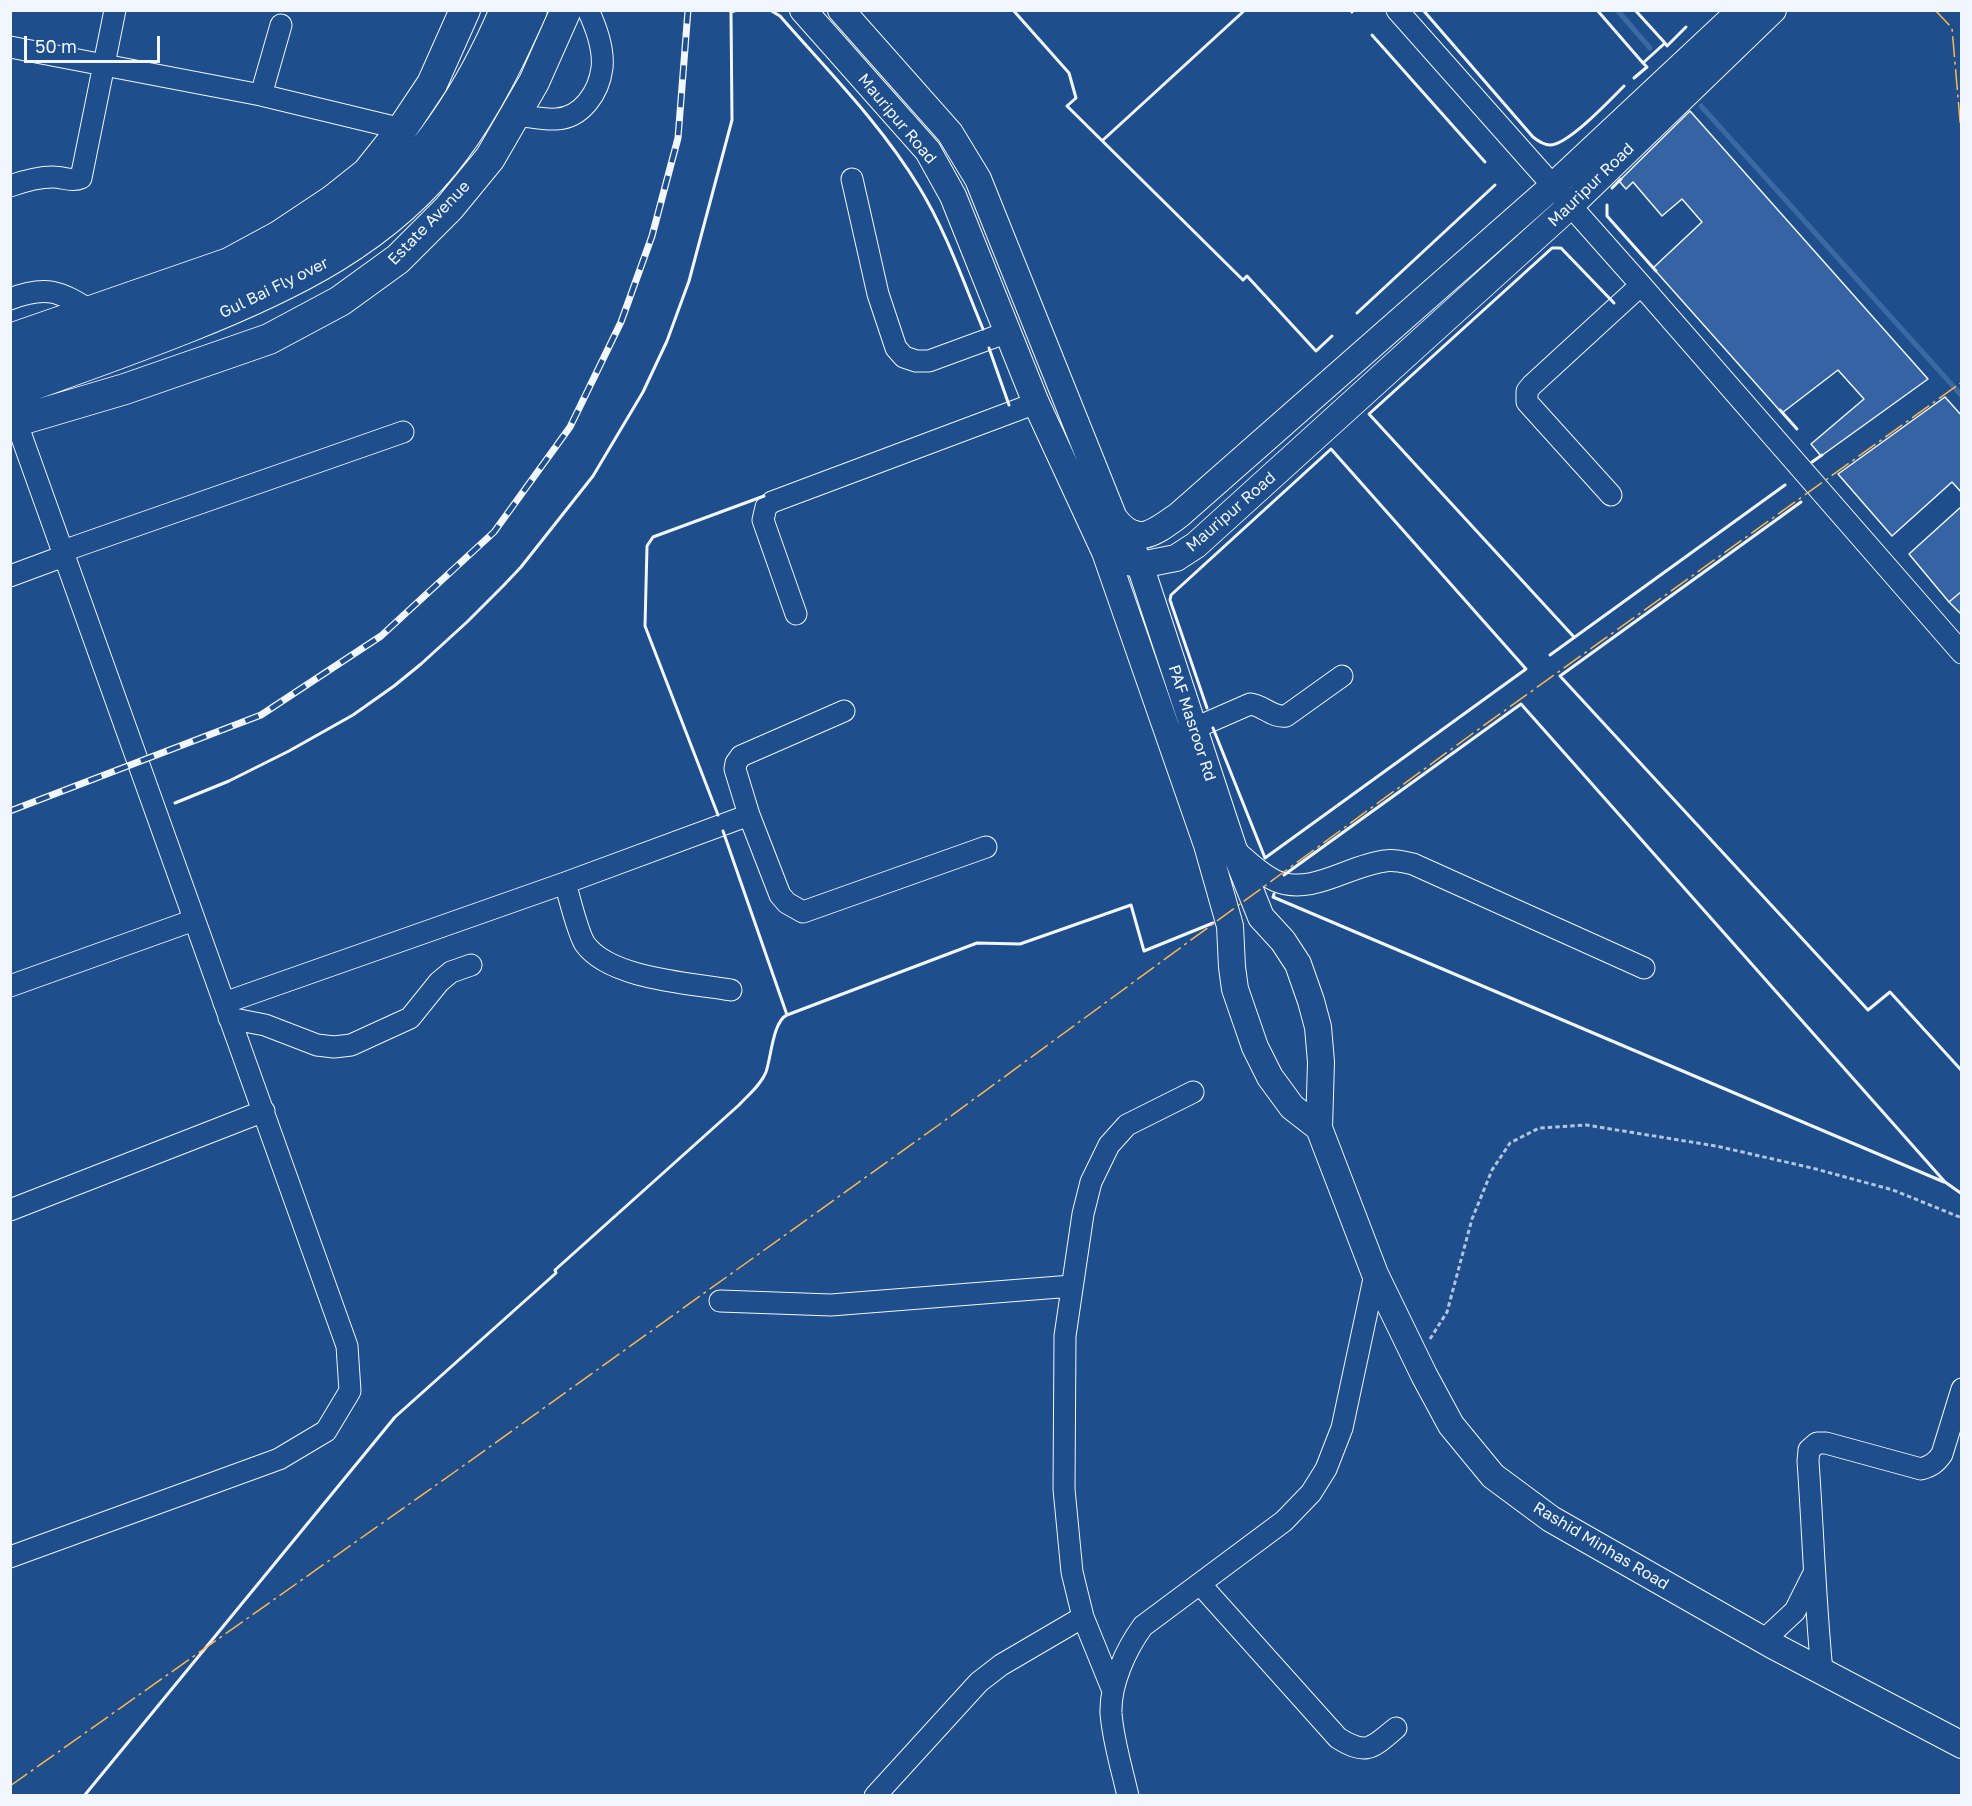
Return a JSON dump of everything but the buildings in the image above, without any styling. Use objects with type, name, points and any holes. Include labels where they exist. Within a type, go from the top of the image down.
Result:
[{"type":"highway","points":[[10,339],[229,263],[279,236],[333,201],[367,173],[402,129],[432,84],[465,10]]},
{"type":"highway","name":"Gul Bai Fly over","points":[[112,346],[301,252],[354,218],[396,181],[434,136],[464,93],[494,37],[505,10]]},
{"type":"highway","name":"Gul Bai Fly over","points":[[112,346],[240,307],[315,271],[372,233],[413,197],[454,151],[485,105],[516,48],[532,10]]},
{"type":"highway","name":"Estate Avenue","points":[[12,412],[125,389],[269,339],[340,301],[399,259],[449,208],[490,158],[534,82],[557,35],[566,10]]},
{"type":"highway","points":[[10,368],[112,346]]},
{"type":"highway","points":[[12,412],[112,346]]},
{"type":"main road","name":"Mauripur Road","points":[[803,10],[928,151],[953,196],[1036,403],[1105,552],[1115,559],[1140,565],[1176,558],[1196,545],[1570,206],[1668,94]]},
{"type":"main road","name":"Mauripur Road","points":[[841,10],[950,133],[978,179],[1114,518],[1123,530],[1141,536],[1157,530],[1179,515],[1553,186],[1668,94],[1690,73],[1773,10]]},
{"type":"main road","name":"Mauripur Road","points":[[1690,73],[1741,10]]},
{"type":"main road","name":"PAF Masroor Rd","points":[[1123,530],[1140,565],[1233,847],[1261,916]]},
{"type":"main road","name":"PAF Masroor Rd","points":[[1105,552],[1206,845],[1230,926],[1235,989],[1255,1047],[1270,1077],[1292,1107],[1319,1128]]},
{"type":"main road","name":"Rashid Minhas Road","points":[[1261,916],[1298,964],[1311,1001],[1318,1027],[1321,1062],[1319,1128],[1376,1274],[1413,1353],[1451,1425],[1493,1476],[1551,1519],[1764,1640],[1962,1745]]},
{"type":"street","points":[[10,186],[42,178],[76,180],[81,178],[115,10]]},
{"type":"street","points":[[515,115],[556,120],[569,117],[582,110],[592,96],[602,68],[595,25],[588,10]]},
{"type":"street","points":[[1397,10],[1962,653]]},
{"type":"street","points":[[261,95],[281,25]]},
{"type":"street","points":[[10,47],[261,95],[402,129]]},
{"type":"street","points":[[852,178],[878,294],[896,348],[904,357],[916,361],[929,361],[1008,332]]},
{"type":"street","points":[[1611,495],[1527,402],[1526,397],[1532,385],[1641,285]]},
{"type":"street","points":[[10,299],[39,291],[55,292],[68,296],[91,311]]},
{"type":"street","points":[[796,614],[763,520],[766,507],[772,502],[1036,403]]},
{"type":"street","points":[[10,1557],[279,1459],[326,1431],[350,1391],[347,1346],[12,412]]},
{"type":"street","points":[[10,576],[63,554],[403,432]]},
{"type":"street","points":[[1170,739],[1250,704],[1255,704],[1277,716],[1286,716],[1342,676]]},
{"type":"street","points":[[844,711],[741,756],[736,763],[735,769],[749,815],[780,895],[787,903],[803,912],[986,847]]},
{"type":"street","points":[[227,1010],[749,815]]},
{"type":"street","points":[[1233,847],[1259,871],[1276,881],[1289,885],[1307,885],[1384,861],[1413,864],[1644,968]]},
{"type":"street","points":[[565,883],[585,943],[603,961],[630,973],[730,990]]},
{"type":"street","points":[[10,986],[194,920]]},
{"type":"street","points":[[227,1010],[317,1046],[351,1045],[410,1018],[439,982],[451,972],[471,965]]},
{"type":"street","points":[[1113,1691],[1083,1617],[1072,1572],[1064,1489],[1065,1336],[1083,1214],[1091,1182],[1108,1145],[1127,1125],[1193,1092]]},
{"type":"street","points":[[10,1210],[264,1111]]},
{"type":"street","points":[[1128,1796],[1111,1711],[1113,1691],[1132,1640],[1143,1626],[1284,1521],[1311,1493],[1326,1469],[1342,1428],[1376,1274]]},
{"type":"street","points":[[720,1301],[831,1305],[1072,1286]]},
{"type":"street","points":[[1822,1671],[1816,1607],[1809,1450],[1812,1445],[1826,1443],[1920,1469],[1929,1467],[1937,1462],[1942,1454],[1962,1389]]},
{"type":"street","points":[[1764,1640],[1795,1611],[1815,1570]]},
{"type":"street","points":[[1200,1584],[1338,1738],[1352,1747],[1372,1748],[1396,1728]]},
{"type":"street","points":[[875,1796],[979,1682],[1001,1665],[1083,1617]]},
{"type":"path","points":[[1413,1353],[1433,1336],[1447,1312],[1472,1219],[1492,1170],[1510,1143],[1539,1128],[1586,1125],[1716,1146],[1812,1168],[1893,1190],[1962,1218]]},
{"type":"waterway","points":[[1617,10],[1650,48]]},
{"type":"waterway","points":[[1701,106],[1962,396]]},
{"type":"railway","points":[[10,811],[261,715],[381,636],[494,532],[570,427],[621,322],[652,236],[678,138],[688,10]]},
{"type":"wall","points":[[175,803],[229,781],[289,751],[353,715],[394,686],[467,622],[504,585],[593,476],[643,392],[667,341],[689,281],[732,120],[731,12],[737,10]]},
{"type":"wall","points":[[770,10],[780,16],[853,98],[904,164],[938,221],[983,329]]},
{"type":"wall","points":[[1013,10],[1069,73],[1076,98],[1067,106],[1243,280],[1247,276],[1316,351],[1332,336]]},
{"type":"wall","points":[[1103,140],[1245,10]]},
{"type":"wall","points":[[1423,10],[1533,137],[1543,144],[1550,145],[1567,138],[1624,86]]},
{"type":"wall","points":[[1597,10],[1643,63],[1665,43],[1667,46],[1686,27]]},
{"type":"wall","points":[[1635,10],[1665,43]]},
{"type":"wall","points":[[1372,35],[1485,162]]},
{"type":"wall","points":[[1634,78],[1647,67],[1643,63]]},
{"type":"wall","points":[[1612,188],[1621,179]]},
{"type":"wall","points":[[1357,313],[1495,185]]},
{"type":"wall","points":[[1607,205],[1607,216],[1656,271]]},
{"type":"wall","points":[[1574,637],[1369,414],[1552,248],[1561,248],[1614,303]]},
{"type":"wall","points":[[989,348],[1009,405]]},
{"type":"wall","points":[[1780,410],[1797,429]]},
{"type":"wall","points":[[1207,708],[1170,600],[1171,595],[1331,449],[1526,669],[1265,858],[1213,728]]},
{"type":"wall","points":[[1812,462],[1822,455]]},
{"type":"wall","points":[[1550,655],[1785,485]]},
{"type":"wall","points":[[718,815],[645,626],[647,546],[653,537],[764,496]]},
{"type":"wall","points":[[1801,502],[1560,676],[1868,1010],[1890,992],[1962,1071]]},
{"type":"wall","points":[[1284,875],[1521,704],[1945,1182],[1962,1194]]},
{"type":"wall","points":[[723,831],[787,1015],[977,943],[1020,944],[1131,905],[1144,951],[1213,923]]},
{"type":"wall","points":[[1274,894],[1273,897],[1944,1182]]},
{"type":"wall","points":[[84,1796],[395,1417],[556,1273],[555,1270],[754,1090],[766,1072],[773,1040],[779,1024],[787,1015]]},
{"type":"power","points":[[1935,10],[1952,28],[1962,144]]},
{"type":"power","points":[[10,1786],[456,1471],[940,1124],[1472,734],[1962,382]]}]
